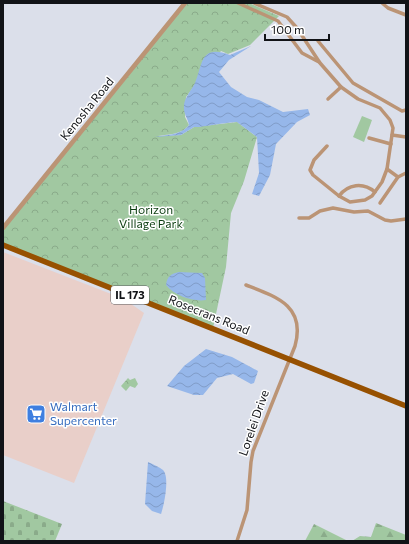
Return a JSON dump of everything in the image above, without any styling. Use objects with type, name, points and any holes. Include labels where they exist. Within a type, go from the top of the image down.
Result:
[{"type":"main road","name":"Rosecrans Road","points":[[3,245],[406,406]]},
{"type":"street","name":"Kenosha Road","points":[[3,228],[185,3]]},
{"type":"street","points":[[238,3],[278,21],[302,53],[320,62]]},
{"type":"street","points":[[254,3],[287,17],[297,28],[320,62],[342,87],[367,103],[380,108],[386,113],[393,128],[387,169],[382,182],[375,192],[365,200],[350,202],[339,196],[313,175],[310,170],[314,160],[327,146]]},
{"type":"street","points":[[382,3],[388,8],[406,15]]},
{"type":"street","points":[[318,41],[353,83],[394,108],[402,111],[406,110]]},
{"type":"street","points":[[328,99],[342,87]]},
{"type":"street","points":[[367,103],[371,93]]},
{"type":"street","points":[[392,135],[406,137]]},
{"type":"street","points":[[369,138],[390,144]]},
{"type":"street","points":[[387,169],[398,177]]},
{"type":"street","points":[[380,203],[398,177],[406,173]]},
{"type":"street","points":[[339,196],[346,189],[356,185],[366,186],[375,192]]},
{"type":"street","points":[[357,202],[357,212]]},
{"type":"street","points":[[299,218],[309,218],[320,210],[333,208],[357,212],[368,211],[385,220],[391,221],[406,219]]},
{"type":"street","name":"Lorelei Drive","points":[[236,541],[247,510],[251,462],[254,450],[298,334],[297,324],[293,313],[286,303],[277,297],[246,285]]},
{"type":"shaded area","points":[[3,252],[124,299],[144,313],[74,483],[3,455]]},
{"type":"green space","name":"Horizon Village Park","points":[[185,3],[249,3],[279,16],[250,45],[228,54],[221,51],[186,97],[185,117],[189,125],[182,131],[158,136],[181,135],[194,127],[237,122],[257,137],[244,181],[231,213],[226,267],[213,328],[3,245],[3,228]]},
{"type":"green space","points":[[362,116],[372,120],[364,142],[353,137]]},
{"type":"green space","points":[[128,378],[130,380],[135,378],[138,384],[135,388],[130,386],[126,391],[121,386]]},
{"type":"green space","points":[[3,501],[62,524],[55,541],[3,541]]},
{"type":"green space","points":[[376,523],[406,535],[406,541],[352,541],[360,536],[371,537]]},
{"type":"green space","points":[[314,524],[348,541],[305,541]]},
{"type":"water","points":[[251,46],[229,60],[219,72],[231,87],[247,97],[259,100],[283,112],[308,109],[310,115],[297,122],[276,144],[270,175],[259,196],[252,194],[259,173],[257,137],[237,122],[194,127],[181,135],[155,137],[178,133],[189,125],[184,111],[184,105],[195,83],[204,58],[208,54],[220,52],[230,55]]},
{"type":"water","points":[[179,272],[202,273],[205,278],[206,300],[196,300],[184,297],[174,292],[166,285],[167,279],[170,276]]},
{"type":"water","points":[[206,349],[232,357],[258,371],[254,383],[251,384],[233,374],[217,378],[203,395],[194,395],[167,386],[184,366]]},
{"type":"water","points":[[148,462],[163,470],[165,474],[166,491],[161,514],[152,511],[145,504]]},
{"type":"place","name":"Walmart Supercenter","points":[[36,414]]}]
